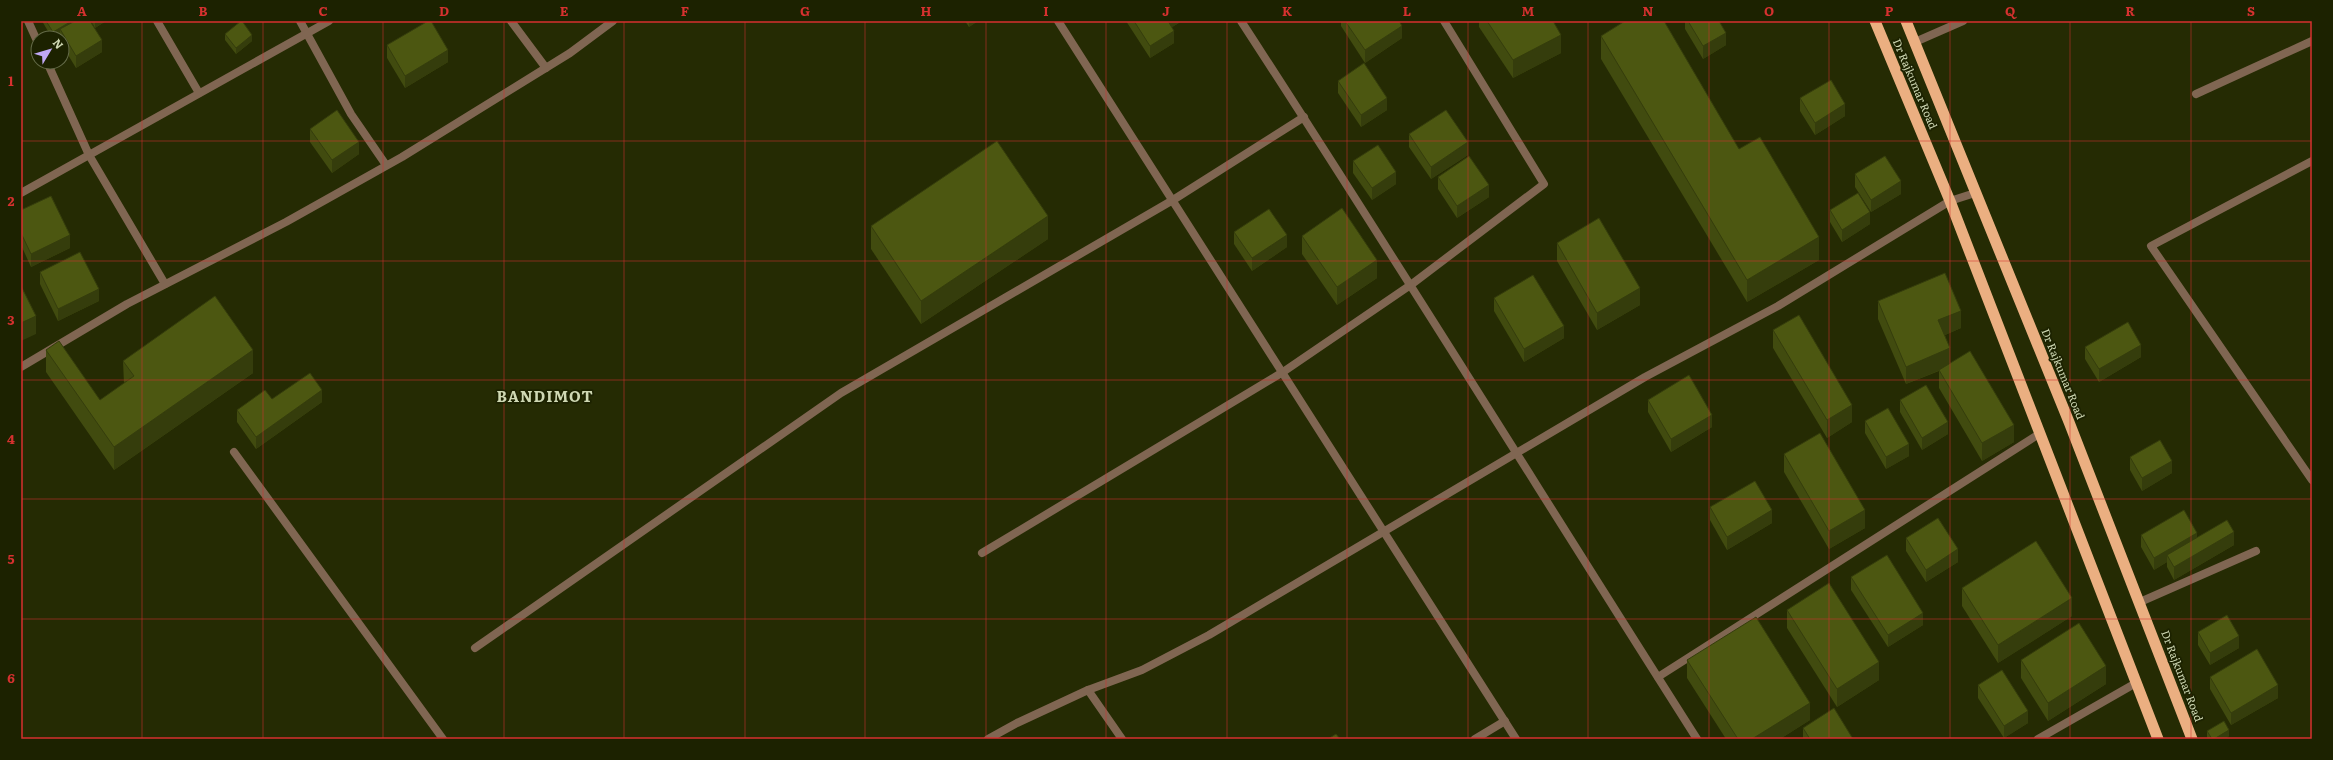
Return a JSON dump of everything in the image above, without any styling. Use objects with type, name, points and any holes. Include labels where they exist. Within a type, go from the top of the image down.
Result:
[{"type":"highway","name":"Dr Rajkumar Road","points":[[1875,21],[1950,201],[2158,739]]},
{"type":"highway","name":"Dr Rajkumar Road","points":[[1906,21],[2069,422],[2192,739]]},
{"type":"street","points":[[157,21],[199,93]]},
{"type":"street","points":[[300,21],[308,33],[351,114],[386,166]]},
{"type":"street","points":[[21,193],[329,21]]},
{"type":"street","points":[[511,21],[546,68]]},
{"type":"street","points":[[21,367],[127,304],[286,222],[386,166],[546,68],[613,21]]},
{"type":"street","points":[[1058,21],[1516,739]]},
{"type":"street","points":[[1241,21],[1412,284],[1515,452],[1697,739]]},
{"type":"street","points":[[982,553],[1283,372],[1412,284],[1544,184],[1444,21]]},
{"type":"street","points":[[1915,42],[1963,21]]},
{"type":"street","points":[[2196,94],[2312,41]]},
{"type":"street","points":[[51,70],[89,155],[165,284]]},
{"type":"street","points":[[475,648],[841,393],[1173,200],[1304,117]]},
{"type":"street","points":[[2312,161],[2151,246],[2312,480]]},
{"type":"street","points":[[988,739],[1088,690],[1142,670],[1189,646],[1515,452],[1645,377],[1778,306],[1950,201],[1975,193]]},
{"type":"street","points":[[1658,677],[2039,434]]},
{"type":"street","points":[[234,452],[443,739]]},
{"type":"street","points":[[2140,602],[2256,551]]},
{"type":"street","points":[[2038,739],[2136,683]]},
{"type":"street","points":[[1088,690],[1122,739]]},
{"type":"street","points":[[1475,739],[1505,721]]},
{"type":"building","points":[[46,21],[70,22],[56,30],[52,30]]},
{"type":"building","points":[[75,21],[90,21],[102,40],[76,56],[70,46],[70,30],[60,29]]},
{"type":"building","points":[[241,21],[252,35],[236,48],[225,34]]},
{"type":"building","points":[[428,21],[431,21],[448,50],[405,76],[387,45]]},
{"type":"building","points":[[1134,21],[1168,21],[1174,31],[1150,46]]},
{"type":"building","points":[[1345,21],[1399,21],[1402,26],[1365,50]]},
{"type":"building","points":[[1487,21],[1553,21],[1561,35],[1513,60]]},
{"type":"building","points":[[1625,21],[1664,21],[1739,149],[1760,137],[1819,237],[1747,280],[1601,36]]},
{"type":"building","points":[[1688,21],[1719,21],[1726,33],[1703,46]]},
{"type":"building","points":[[1364,63],[1387,98],[1361,115],[1338,81]]},
{"type":"building","points":[[1831,80],[1845,104],[1815,123],[1800,98]]},
{"type":"building","points":[[337,110],[359,142],[332,160],[310,129]]},
{"type":"building","points":[[1446,110],[1468,142],[1431,167],[1409,134]]},
{"type":"building","points":[[997,141],[1048,216],[921,301],[871,226]]},
{"type":"building","points":[[1378,145],[1396,172],[1372,188],[1353,161]]},
{"type":"building","points":[[1469,156],[1489,185],[1457,206],[1438,177]]},
{"type":"building","points":[[1885,156],[1901,181],[1871,200],[1855,174]]},
{"type":"building","points":[[1858,193],[1870,212],[1842,230],[1830,210]]},
{"type":"building","points":[[51,196],[70,235],[31,254],[21,233],[21,210]]},
{"type":"building","points":[[1342,208],[1377,260],[1337,287],[1302,236]]},
{"type":"building","points":[[1269,209],[1287,235],[1252,258],[1234,232]]},
{"type":"building","points":[[1599,218],[1640,288],[1597,313],[1557,243]]},
{"type":"building","points":[[80,252],[99,289],[58,309],[40,272]]},
{"type":"building","points":[[1945,273],[1961,311],[1938,320],[1950,348],[1906,367],[1878,301]]},
{"type":"building","points":[[1533,275],[1564,326],[1524,349],[1494,298]]},
{"type":"building","points":[[21,286],[36,316],[21,323]]},
{"type":"building","points":[[215,296],[253,350],[114,447],[46,350],[59,341],[100,400],[134,376],[123,361]]},
{"type":"building","points":[[1799,315],[1852,405],[1827,420],[1773,330]]},
{"type":"building","points":[[2128,322],[2141,345],[2099,369],[2085,347]]},
{"type":"building","points":[[1970,351],[2014,425],[1982,443],[1939,370]]},
{"type":"building","points":[[310,373],[322,390],[256,437],[237,410],[265,390],[272,399]]},
{"type":"building","points":[[1689,375],[1712,415],[1671,439],[1648,400]]},
{"type":"building","points":[[1926,385],[1948,422],[1922,438],[1900,400]]},
{"type":"building","points":[[1888,408],[1909,444],[1886,457],[1865,421]]},
{"type":"building","points":[[1820,433],[1865,510],[1829,531],[1784,454]]},
{"type":"building","points":[[2160,440],[2172,461],[2142,478],[2130,457]]},
{"type":"building","points":[[1755,481],[1772,510],[1727,537],[1710,507]]},
{"type":"building","points":[[2184,510],[2197,533],[2154,558],[2141,535]]},
{"type":"building","points":[[1938,518],[1958,549],[1926,570],[1906,538]]},
{"type":"building","points":[[2227,520],[2234,532],[2174,567],[2167,555]]},
{"type":"building","points":[[2036,541],[2072,598],[1998,645],[1962,588]]},
{"type":"building","points":[[1887,555],[1923,613],[1888,635],[1851,577]]},
{"type":"building","points":[[1829,583],[1879,662],[1837,689],[1787,610]]},
{"type":"building","points":[[2227,615],[2239,636],[2210,653],[2198,632]]},
{"type":"building","points":[[1756,617],[1810,703],[1752,739],[1738,739],[1687,660]]},
{"type":"building","points":[[2079,623],[2106,666],[2048,703],[2021,660]]},
{"type":"building","points":[[2257,649],[2278,685],[2231,713],[2210,677]]},
{"type":"building","points":[[2002,670],[2028,711],[2004,726],[1978,685]]},
{"type":"building","points":[[1834,708],[1853,739],[1810,739],[1803,728]]},
{"type":"building","points":[[2224,721],[2229,730],[2212,739],[2207,731]]},
{"type":"building","points":[[1336,734],[1340,739],[1328,739]]},
{"type":"district","name":"BANDIMOT","points":[[545,397]]}]
